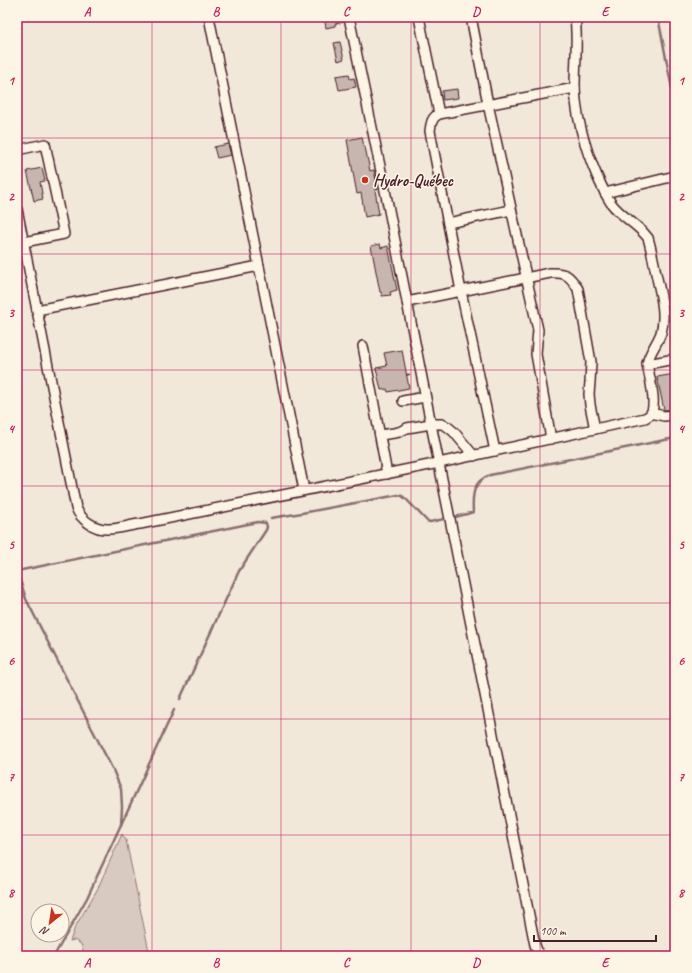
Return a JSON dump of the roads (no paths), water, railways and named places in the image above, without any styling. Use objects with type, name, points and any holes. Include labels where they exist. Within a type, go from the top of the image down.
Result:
[{"type":"lane","points":[[209,17],[304,490]]},
{"type":"lane","points":[[350,17],[425,397],[529,913],[539,956]]},
{"type":"lane","points":[[419,17],[440,114]]},
{"type":"lane","points":[[471,17],[488,104],[538,330],[536,354],[551,439]]},
{"type":"lane","points":[[17,209],[76,508],[78,514],[85,520],[93,526],[101,529],[109,529],[387,474],[645,418],[651,413],[653,400],[647,360],[661,333],[663,308],[648,238],[645,233],[617,210],[612,204],[605,193],[586,147],[578,111],[576,88],[577,37],[575,17]]},
{"type":"lane","points":[[495,451],[461,291],[430,130],[431,124],[436,115],[440,114],[576,88]]},
{"type":"lane","points":[[17,150],[45,144],[64,234],[24,242]]},
{"type":"lane","points":[[605,193],[675,176]]},
{"type":"lane","points":[[448,223],[511,210]]},
{"type":"lane","points":[[37,310],[259,266]]},
{"type":"lane","points":[[407,302],[550,273],[564,274],[569,277],[578,289],[591,362],[589,394],[595,429]]},
{"type":"lane","points":[[363,346],[387,474]]},
{"type":"lane","points":[[647,364],[675,359]]},
{"type":"lane","points":[[403,401],[425,397]]},
{"type":"lane","points":[[651,413],[664,416],[675,415]]},
{"type":"lane","points":[[380,435],[394,434],[406,428],[431,424],[442,424],[454,432],[474,456]]},
{"type":"waterway","points":[[658,17],[675,104]]},
{"type":"waterway","points":[[455,517],[473,512],[473,494],[475,489],[480,481],[490,475],[675,438]]},
{"type":"waterway","points":[[271,518],[398,495],[406,499],[427,521],[430,522],[444,519]]},
{"type":"waterway","points":[[17,571],[258,522],[266,523],[266,530],[239,571],[180,699]]},
{"type":"waterway","points":[[17,571],[26,599],[113,770],[121,789],[121,825]]},
{"type":"waterway","points":[[54,956],[87,898],[174,710]]},
{"type":"place","name":"Hydro-Québec","points":[[365,180]]}]
